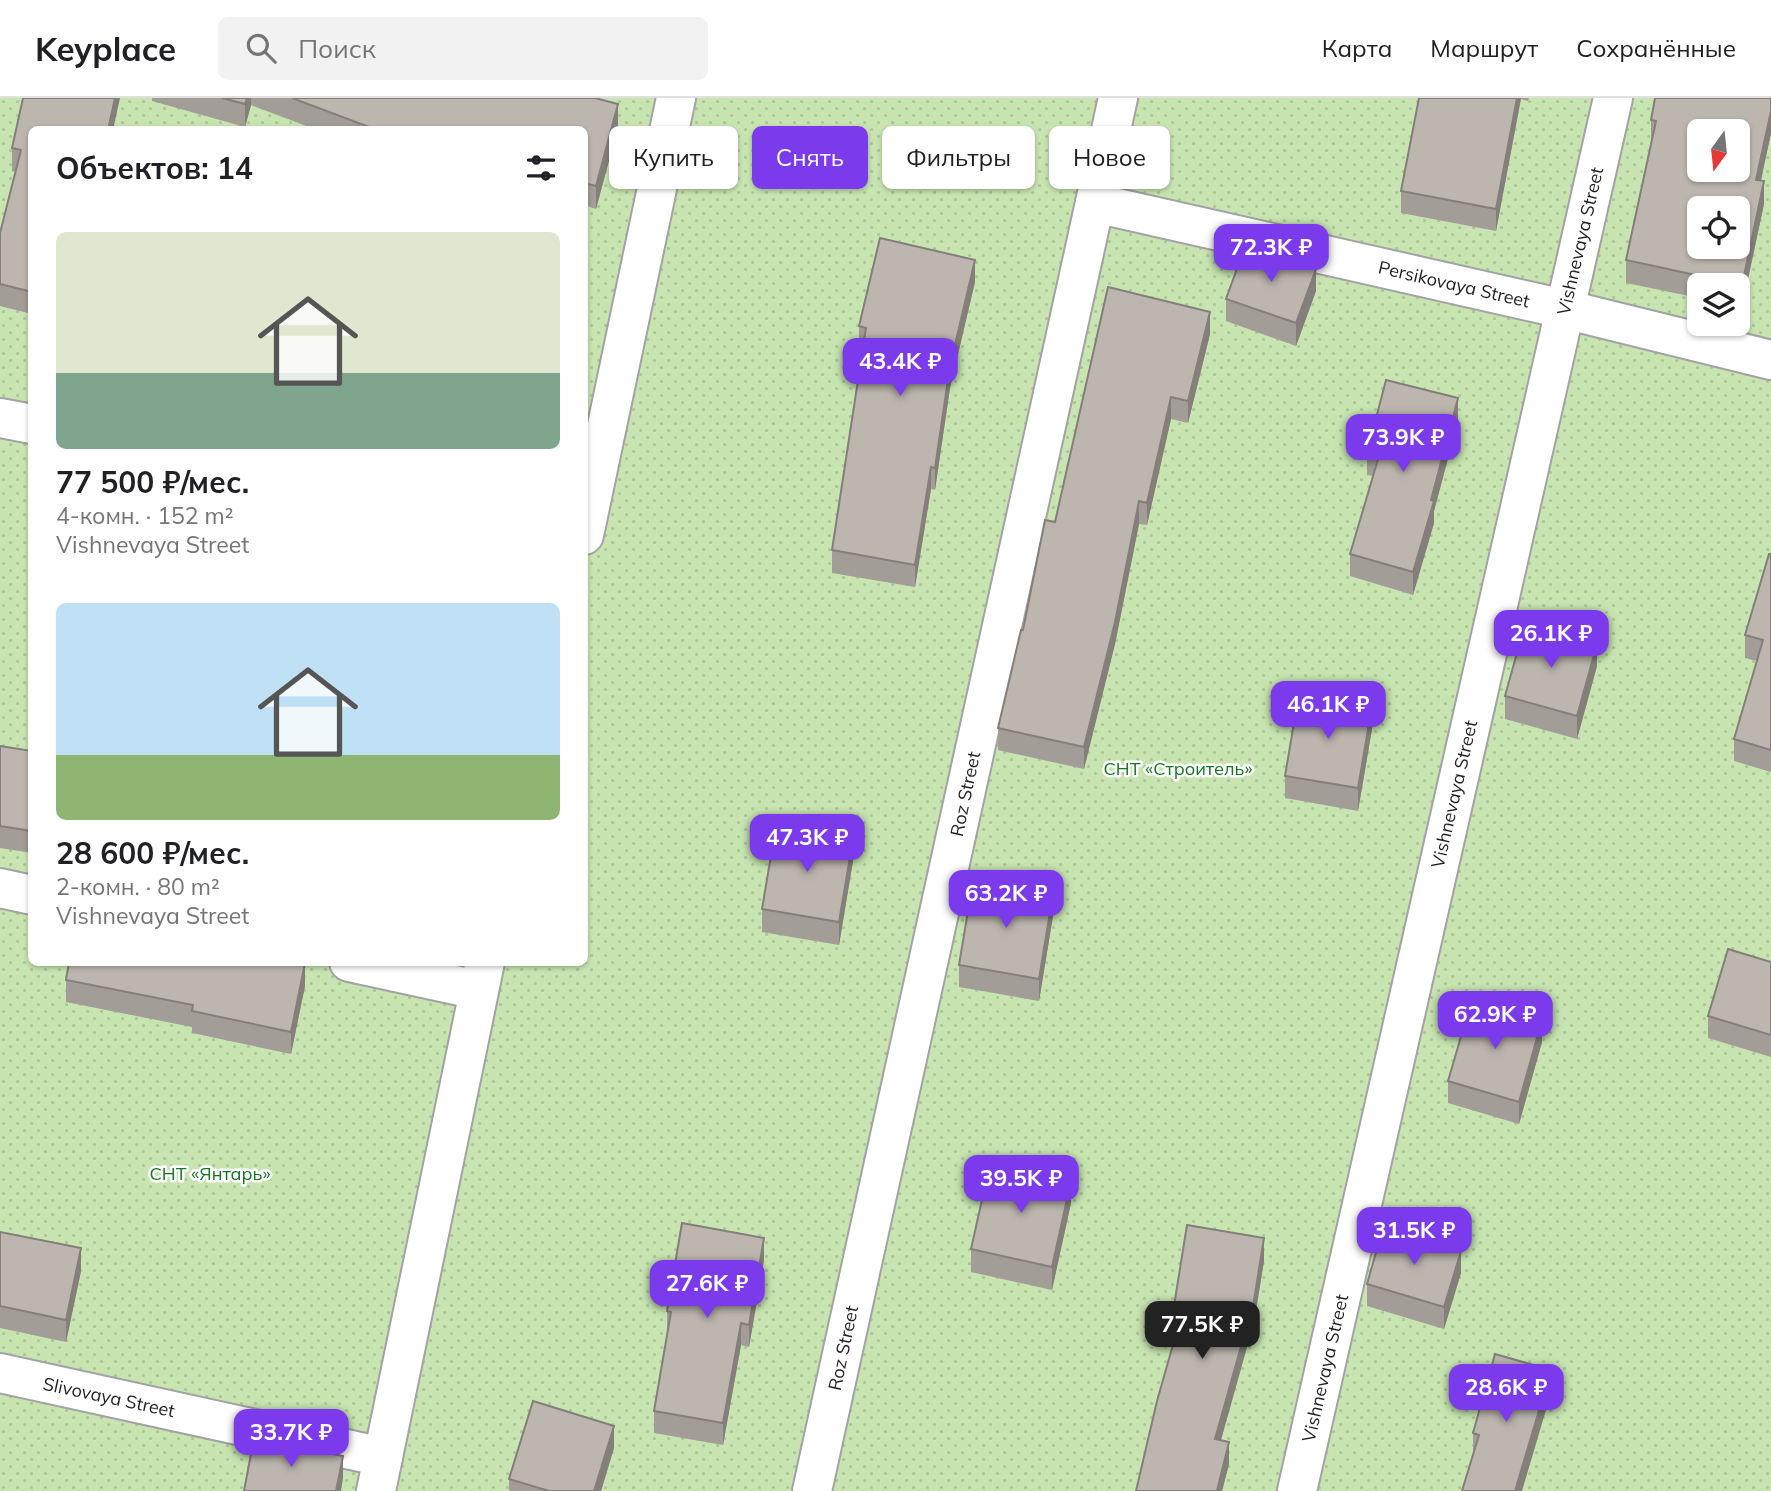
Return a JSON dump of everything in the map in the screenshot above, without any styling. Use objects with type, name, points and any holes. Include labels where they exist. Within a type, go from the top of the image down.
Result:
[{"type":"street","name":"Roz Street","points":[[812,1491],[1118,98]]},
{"type":"street","name":"Vishnevaya Street","points":[[1297,1491],[1613,98]]},
{"type":"street","points":[[588,515],[673,99]]},
{"type":"street","name":"Persikovaya Street","points":[[1095,203],[1564,309],[1771,360]]},
{"type":"street","points":[[0,418],[28,423]]},
{"type":"street","points":[[0,888],[28,894]]},
{"type":"street","points":[[379,1474],[482,976],[387,966]]},
{"type":"street","name":"Slivovaya Street","points":[[0,1373],[379,1474]]},
{"type":"green space","name":"СНТ «Строитель»","points":[[0,98],[1771,98],[1771,1491],[0,1491]]},
{"type":"building","points":[[23,98],[115,98],[109,126],[28,126],[28,291],[0,284],[0,233],[21,150],[12,148]]},
{"type":"building","points":[[222,98],[247,98],[245,104]]},
{"type":"building","points":[[292,98],[595,98],[618,104],[612,126],[609,126],[609,138],[596,186],[588,184],[588,126],[366,126]]},
{"type":"building","points":[[1419,98],[1517,98],[1496,209],[1401,191]]},
{"type":"building","points":[[1655,98],[1771,98],[1771,111],[1756,180],[1764,181],[1750,247],[1750,196],[1687,196],[1687,259],[1748,259],[1745,273],[1687,273],[1626,260],[1656,121],[1651,120]]},
{"type":"building","points":[[880,238],[975,260],[950,366],[935,468],[931,467],[915,565],[832,550],[866,328],[859,326]]},
{"type":"building","points":[[1246,244],[1316,269],[1296,323],[1226,299]]},
{"type":"building","points":[[1108,287],[1210,312],[1188,401],[1171,397],[1147,503],[1139,501],[1115,622],[1084,747],[998,728],[1023,630],[1045,520],[1055,522]]},
{"type":"building","points":[[1386,380],[1458,398],[1431,500],[1434,501],[1413,572],[1350,554],[1379,456],[1367,453]]},
{"type":"building","points":[[1769,554],[1771,750],[1734,739],[1763,640],[1745,635]]},
{"type":"building","points":[[1525,624],[1597,644],[1577,716],[1505,696]]},
{"type":"building","points":[[1299,693],[1372,706],[1358,788],[1285,776]]},
{"type":"building","points":[[0,746],[28,750],[28,830],[0,826]]},
{"type":"building","points":[[776,826],[853,839],[839,922],[762,909]]},
{"type":"building","points":[[973,881],[1053,894],[1039,979],[959,965]]},
{"type":"building","points":[[1728,949],[1771,962],[1771,1035],[1708,1016]]},
{"type":"building","points":[[68,966],[304,966],[291,1032],[192,1011],[193,1005],[66,980]]},
{"type":"building","points":[[1472,999],[1542,1020],[1519,1102],[1448,1081]]},
{"type":"building","points":[[990,1164],[1071,1181],[1052,1267],[971,1249]]},
{"type":"building","points":[[682,1223],[764,1238],[749,1325],[741,1323],[723,1423],[654,1411],[671,1312],[667,1311]]},
{"type":"building","points":[[1187,1225],[1264,1238],[1250,1325],[1247,1325],[1215,1439],[1229,1442],[1217,1491],[1136,1491],[1157,1401],[1182,1313],[1173,1312]]},
{"type":"building","points":[[1383,1228],[1461,1251],[1444,1307],[1367,1284]]},
{"type":"building","points":[[0,1232],[81,1248],[66,1320],[0,1306]]},
{"type":"building","points":[[1495,1354],[1551,1370],[1515,1491],[1462,1491],[1479,1435],[1473,1433]]},
{"type":"building","points":[[533,1401],[614,1426],[594,1491],[549,1491],[509,1479]]},
{"type":"building","points":[[254,1438],[343,1456],[336,1491],[244,1491]]},
{"type":"park label","name":"СНТ «Янтарь»","points":[[210,1173]]}]
